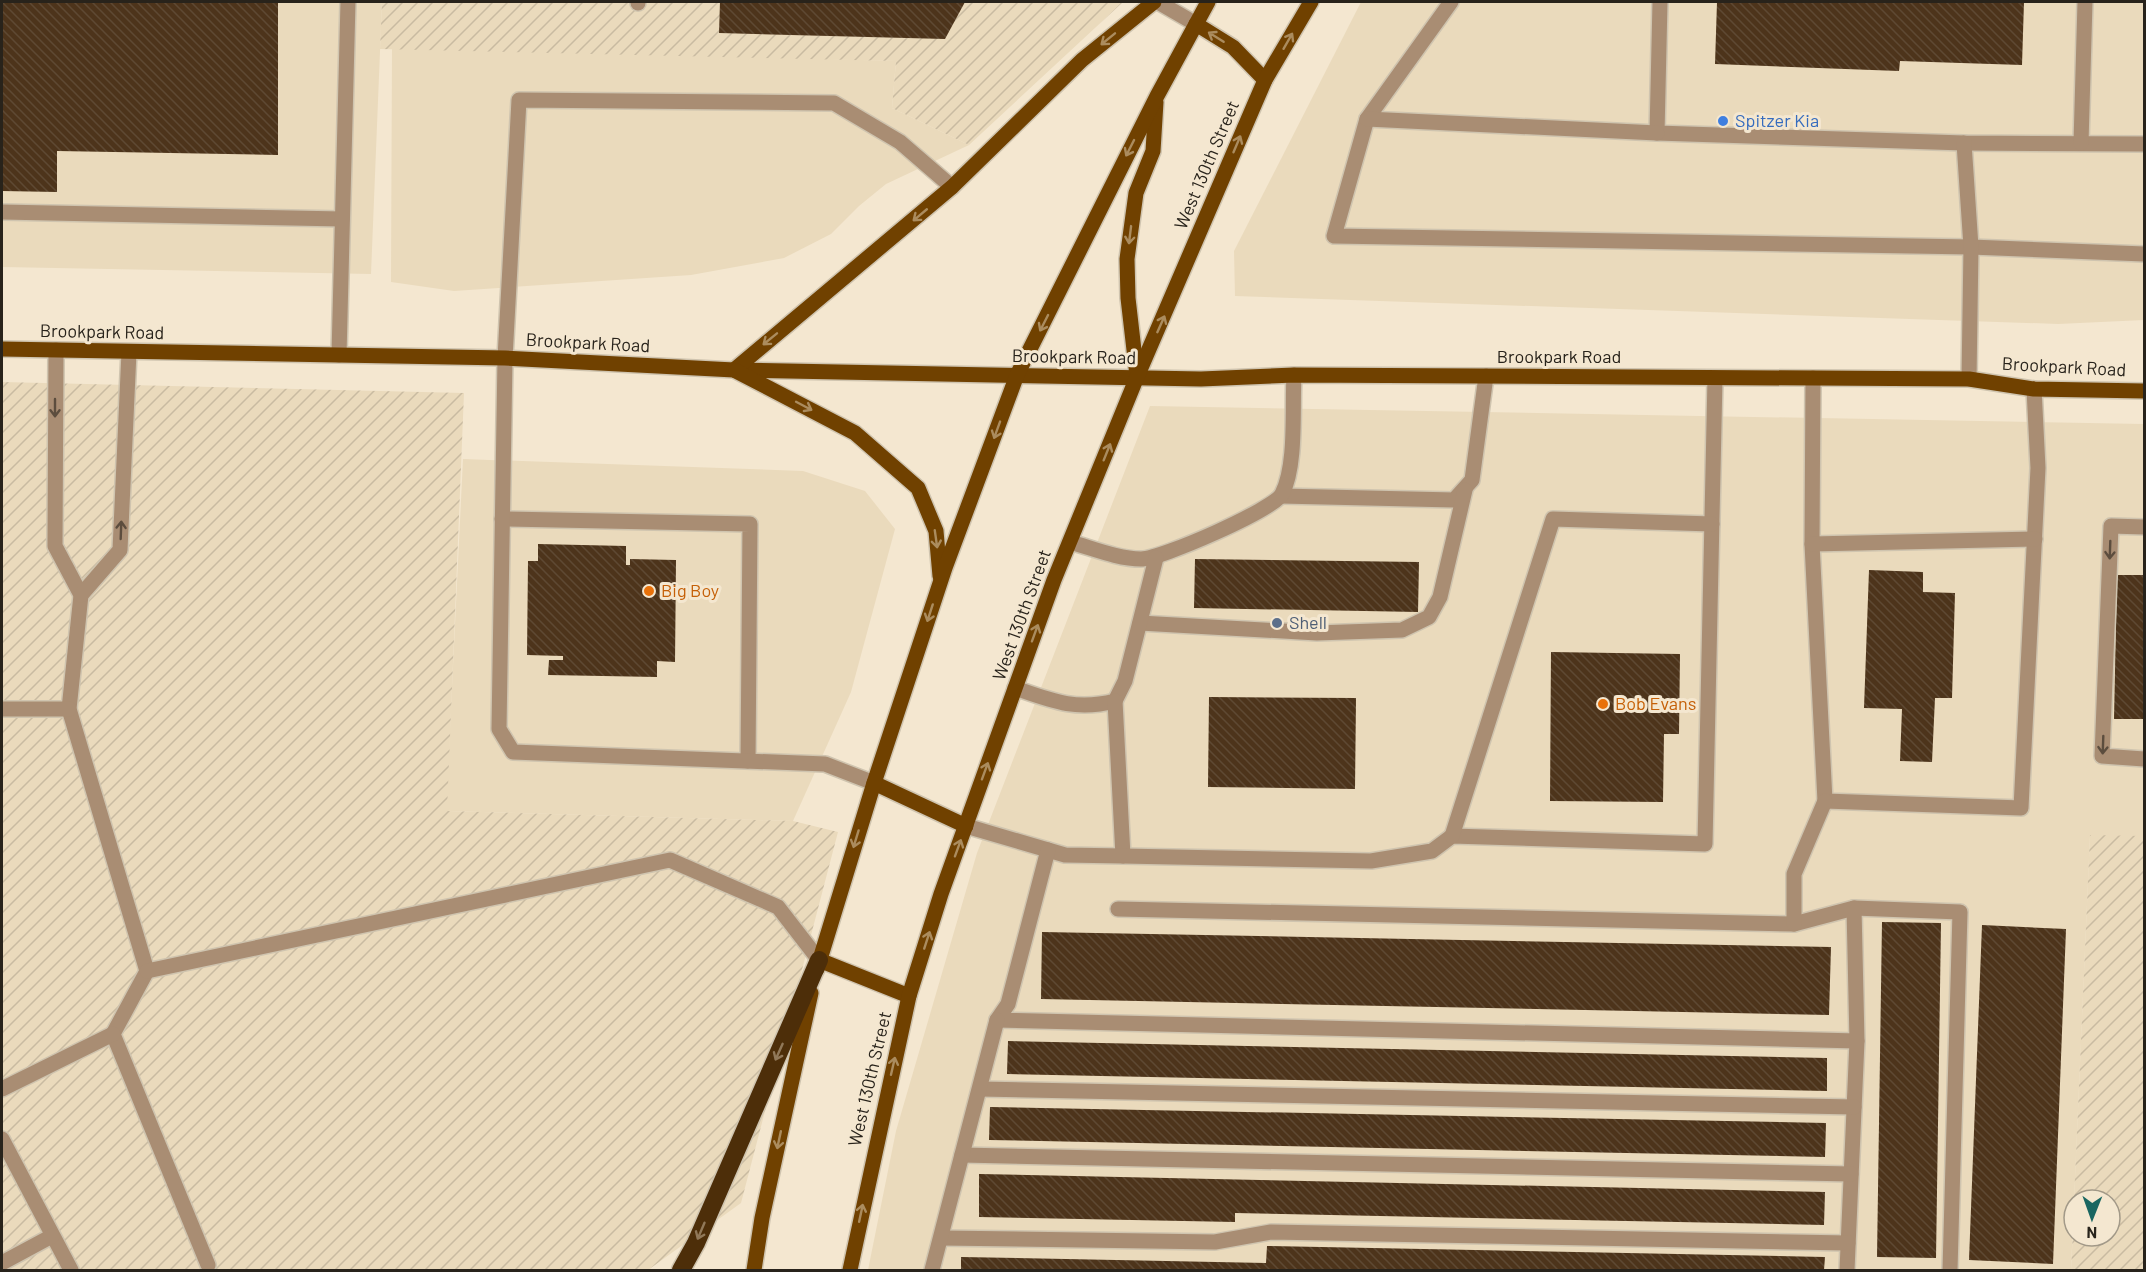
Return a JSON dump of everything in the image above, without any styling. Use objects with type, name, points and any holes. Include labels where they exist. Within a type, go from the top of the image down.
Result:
[{"type":"highway","points":[[681,1270],[696,1243],[819,960]]},
{"type":"main road","points":[[940,583],[936,531],[918,488],[855,433],[734,370],[952,187],[1082,60],[1156,2]]},
{"type":"main road","points":[[754,1270],[762,1218],[819,960],[940,583],[1017,375],[1156,96],[1208,2]]},
{"type":"main road","name":"West 130th Street","points":[[850,1270],[909,996],[1015,688],[1070,542],[1137,377],[1265,80],[1311,2]]},
{"type":"main road","points":[[1196,24],[1233,47],[1265,80]]},
{"type":"main road","points":[[1137,377],[1128,298],[1127,259],[1136,194],[1153,151],[1156,96]]},
{"type":"main road","name":"Brookpark Road","points":[[2,349],[505,358],[734,370],[1137,377],[1294,375],[1969,379],[2034,389],[2145,391]]},
{"type":"main road","points":[[874,783],[966,826]]},
{"type":"main road","points":[[819,960],[909,996]]},
{"type":"lane","points":[[339,356],[348,2]]},
{"type":"lane","points":[[1156,2],[1196,24]]},
{"type":"lane","points":[[1451,2],[1367,119],[1334,236],[1971,247],[2145,254]]},
{"type":"lane","points":[[1658,133],[1660,2]]},
{"type":"lane","points":[[2081,142],[2085,2]]},
{"type":"lane","points":[[874,783],[825,764],[513,752],[499,729],[505,358],[519,100],[834,103],[900,142],[952,187]]},
{"type":"lane","points":[[1367,119],[1658,133],[1964,143],[2145,144]]},
{"type":"lane","points":[[1964,143],[1971,247],[1969,379]]},
{"type":"lane","points":[[2,212],[342,219]]},
{"type":"lane","points":[[2,1089],[113,1034],[147,971],[69,709],[81,595],[55,546],[56,350]]},
{"type":"lane","points":[[81,595],[120,550],[129,352]]},
{"type":"lane","points":[[1070,542],[1125,557],[1156,558],[1258,513],[1281,496],[1289,469],[1294,375]]},
{"type":"lane","points":[[1281,496],[1455,500],[1472,480],[1486,376]]},
{"type":"lane","points":[[1452,836],[1706,844],[1714,378]]},
{"type":"lane","points":[[1794,924],[1794,874],[1825,801],[1812,544],[1813,378]]},
{"type":"lane","points":[[1825,801],[2021,808],[2038,468],[2034,389]]},
{"type":"lane","points":[[1140,623],[1317,633],[1402,630],[1429,617],[1440,597],[1465,490]]},
{"type":"lane","points":[[502,519],[750,524],[748,761]]},
{"type":"lane","points":[[966,826],[1065,855],[1371,861],[1432,851],[1452,836],[1553,519],[1712,524]]},
{"type":"lane","points":[[2145,527],[2111,526],[2102,756],[2145,759]]},
{"type":"lane","points":[[1812,544],[2035,539]]},
{"type":"lane","points":[[1122,856],[1115,701],[1125,681],[1156,558]]},
{"type":"lane","points":[[1015,688],[1059,703],[1081,707],[1115,701]]},
{"type":"lane","points":[[2,709],[69,709]]},
{"type":"lane","points":[[932,1270],[997,1020],[1008,1004],[1048,850]]},
{"type":"lane","points":[[147,971],[670,860],[778,907],[819,960]]},
{"type":"lane","points":[[1847,1270],[1857,1041],[1854,908]]},
{"type":"lane","points":[[1118,909],[1794,924],[1854,908],[1960,912],[1950,1270]]},
{"type":"lane","points":[[997,1020],[1857,1041]]},
{"type":"lane","points":[[113,1034],[208,1265]]},
{"type":"lane","points":[[980,1089],[1854,1107]]},
{"type":"lane","points":[[2,1138],[71,1270]]},
{"type":"lane","points":[[962,1155],[1851,1174]]},
{"type":"lane","points":[[940,1238],[1215,1242],[1271,1232],[1848,1243]]},
{"type":"lane","points":[[2,1263],[52,1236]]},
{"type":"shaded area","points":[[2,2],[382,2],[371,274],[2,267]]},
{"type":"shaded area","points":[[382,2],[1123,2],[969,145],[892,108],[896,61],[380,49]]},
{"type":"shaded area","name":"Spitzer Kia","points":[[1361,2],[2144,2],[2144,320],[2058,324],[1235,296],[1234,251]]},
{"type":"shaded area","points":[[392,46],[896,61],[892,108],[969,145],[886,184],[859,206],[831,234],[784,258],[691,275],[454,291],[391,282]]},
{"type":"shaded area","points":[[2,382],[464,393],[447,811],[793,821],[838,832],[741,1203],[648,1270],[2,1270]]},
{"type":"shaded area","points":[[1150,406],[2144,424],[2144,836],[2090,836],[2075,1188],[2062,1188],[2062,1248],[2072,1248],[2071,1270],[868,1270],[896,1131],[977,853]]},
{"type":"shaded area","points":[[463,459],[803,471],[865,491],[895,529],[851,692],[793,821],[446,811]]},
{"type":"shaded area","points":[[2090,835],[2144,836],[2144,1270],[2071,1270],[2072,1248],[2122,1248],[2122,1188],[2075,1188]]},
{"type":"building","points":[[2,2],[278,2],[278,155],[57,151],[57,192],[2,191]]},
{"type":"building","points":[[720,2],[965,2],[945,39],[719,33]]},
{"type":"building","points":[[1717,2],[2024,2],[2022,65],[1900,61],[1899,71],[1715,64]]},
{"type":"building","points":[[538,544],[626,546],[626,565],[630,565],[630,559],[676,560],[675,662],[657,661],[657,677],[548,675],[549,660],[563,660],[563,656],[527,655],[528,561],[538,561]]},
{"type":"building","points":[[1195,559],[1419,562],[1418,612],[1194,608]]},
{"type":"building","points":[[1869,570],[1923,572],[1923,592],[1955,593],[1952,698],[1935,698],[1932,762],[1900,761],[1902,709],[1864,708]]},
{"type":"building","points":[[2117,575],[2144,575],[2144,719],[2114,719]]},
{"type":"building","points":[[1551,652],[1680,654],[1679,734],[1664,734],[1663,802],[1550,801]]},
{"type":"building","points":[[1209,697],[1356,698],[1355,789],[1208,787]]},
{"type":"building","points":[[1882,922],[1941,923],[1936,1258],[1877,1257]]},
{"type":"building","points":[[1982,925],[2066,929],[2053,1264],[1969,1260]]},
{"type":"building","points":[[1042,932],[1831,947],[1829,1015],[1041,999]]},
{"type":"building","points":[[1008,1041],[1827,1058],[1827,1091],[1007,1074]]},
{"type":"building","points":[[990,1107],[1826,1123],[1825,1157],[989,1140]]},
{"type":"building","points":[[979,1174],[1825,1192],[1824,1225],[1235,1213],[1235,1222],[979,1217]]},
{"type":"building","points":[[1267,1246],[1825,1257],[1824,1270],[961,1270],[961,1257],[1266,1263]]},
{"type":"place","name":"Spitzer Kia","points":[[1723,121]]},
{"type":"place","name":"Big Boy","points":[[649,591]]},
{"type":"place","name":"Shell","points":[[1277,623]]},
{"type":"place","name":"Bob Evans","points":[[1603,704]]}]
